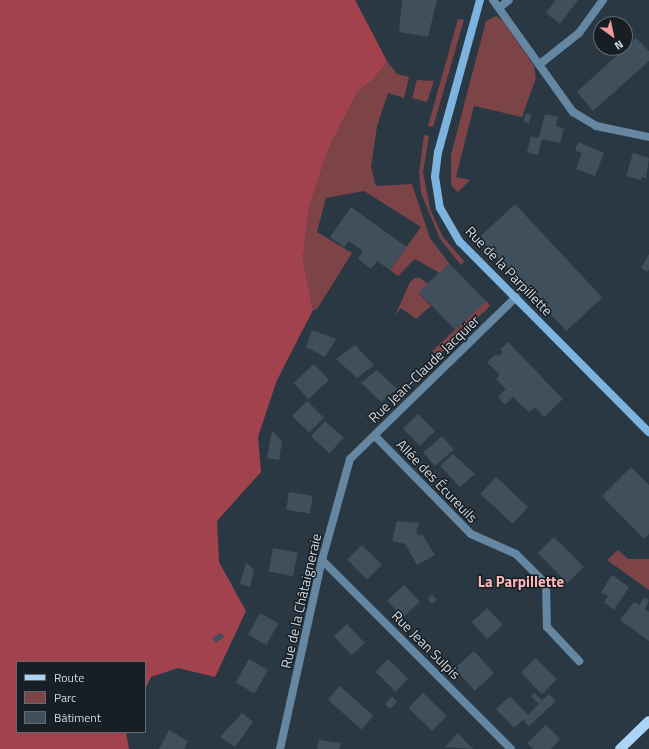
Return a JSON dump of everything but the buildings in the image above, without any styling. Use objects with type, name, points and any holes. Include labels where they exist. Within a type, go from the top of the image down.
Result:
[{"type":"main road","points":[[620,749],[649,721]]},
{"type":"street","name":"Rue de la Parpillette","points":[[480,0],[438,152],[437,200],[445,220],[460,242],[649,432]]},
{"type":"street","points":[[493,0],[500,7],[573,112],[596,126],[649,137]]},
{"type":"street","points":[[500,7],[509,0]]},
{"type":"street","points":[[540,64],[579,33],[603,0]]},
{"type":"street","name":"Rue Jean-Claude Jacquier","points":[[350,459],[516,297]]},
{"type":"street","name":"Allée des Écureuils","points":[[375,436],[470,534],[516,554],[546,584],[547,627],[579,661]]},
{"type":"street","name":"Rue de la Châtaigneraie","points":[[280,749],[322,560],[350,459]]},
{"type":"street","name":"Rue Jean Sulpis","points":[[322,560],[511,749]]},
{"type":"green space","points":[[496,16],[503,21],[534,66],[536,78],[522,117],[474,106],[456,177],[470,180],[458,192],[451,185],[451,155],[486,21]]},
{"type":"green space","points":[[458,19],[464,20],[433,127],[428,126]]},
{"type":"green space","points":[[387,61],[397,74],[409,77],[404,98],[388,93],[377,126],[371,167],[376,186],[412,184],[430,238],[449,263],[440,273],[415,259],[398,276],[390,270],[421,227],[364,191],[326,198],[317,232],[352,253],[317,309],[313,310],[303,259],[309,208],[328,150],[358,91],[374,79]]},
{"type":"green space","points":[[417,80],[434,81],[427,102],[412,98]]},
{"type":"green space","points":[[424,135],[429,136],[423,172],[430,209],[443,237],[464,261],[461,265],[440,239],[421,193],[419,173]]},
{"type":"green space","points":[[415,278],[420,278],[428,284],[419,293],[431,306],[416,319],[401,308],[395,316],[410,282]]},
{"type":"green space","points":[[486,301],[490,306],[438,356],[432,351]]},
{"type":"green space","points":[[618,550],[628,559],[649,559],[649,590],[607,560]]},
{"type":"shaded area","points":[[0,0],[355,0],[387,61],[374,79],[358,91],[328,150],[309,208],[303,259],[313,310],[277,380],[258,437],[261,472],[217,521],[219,562],[246,611],[215,677],[178,668],[151,677],[146,687],[146,661],[16,661],[16,733],[126,733],[129,749],[0,749]]},
{"type":"district","name":"La Parpillette","points":[[521,582]]}]
